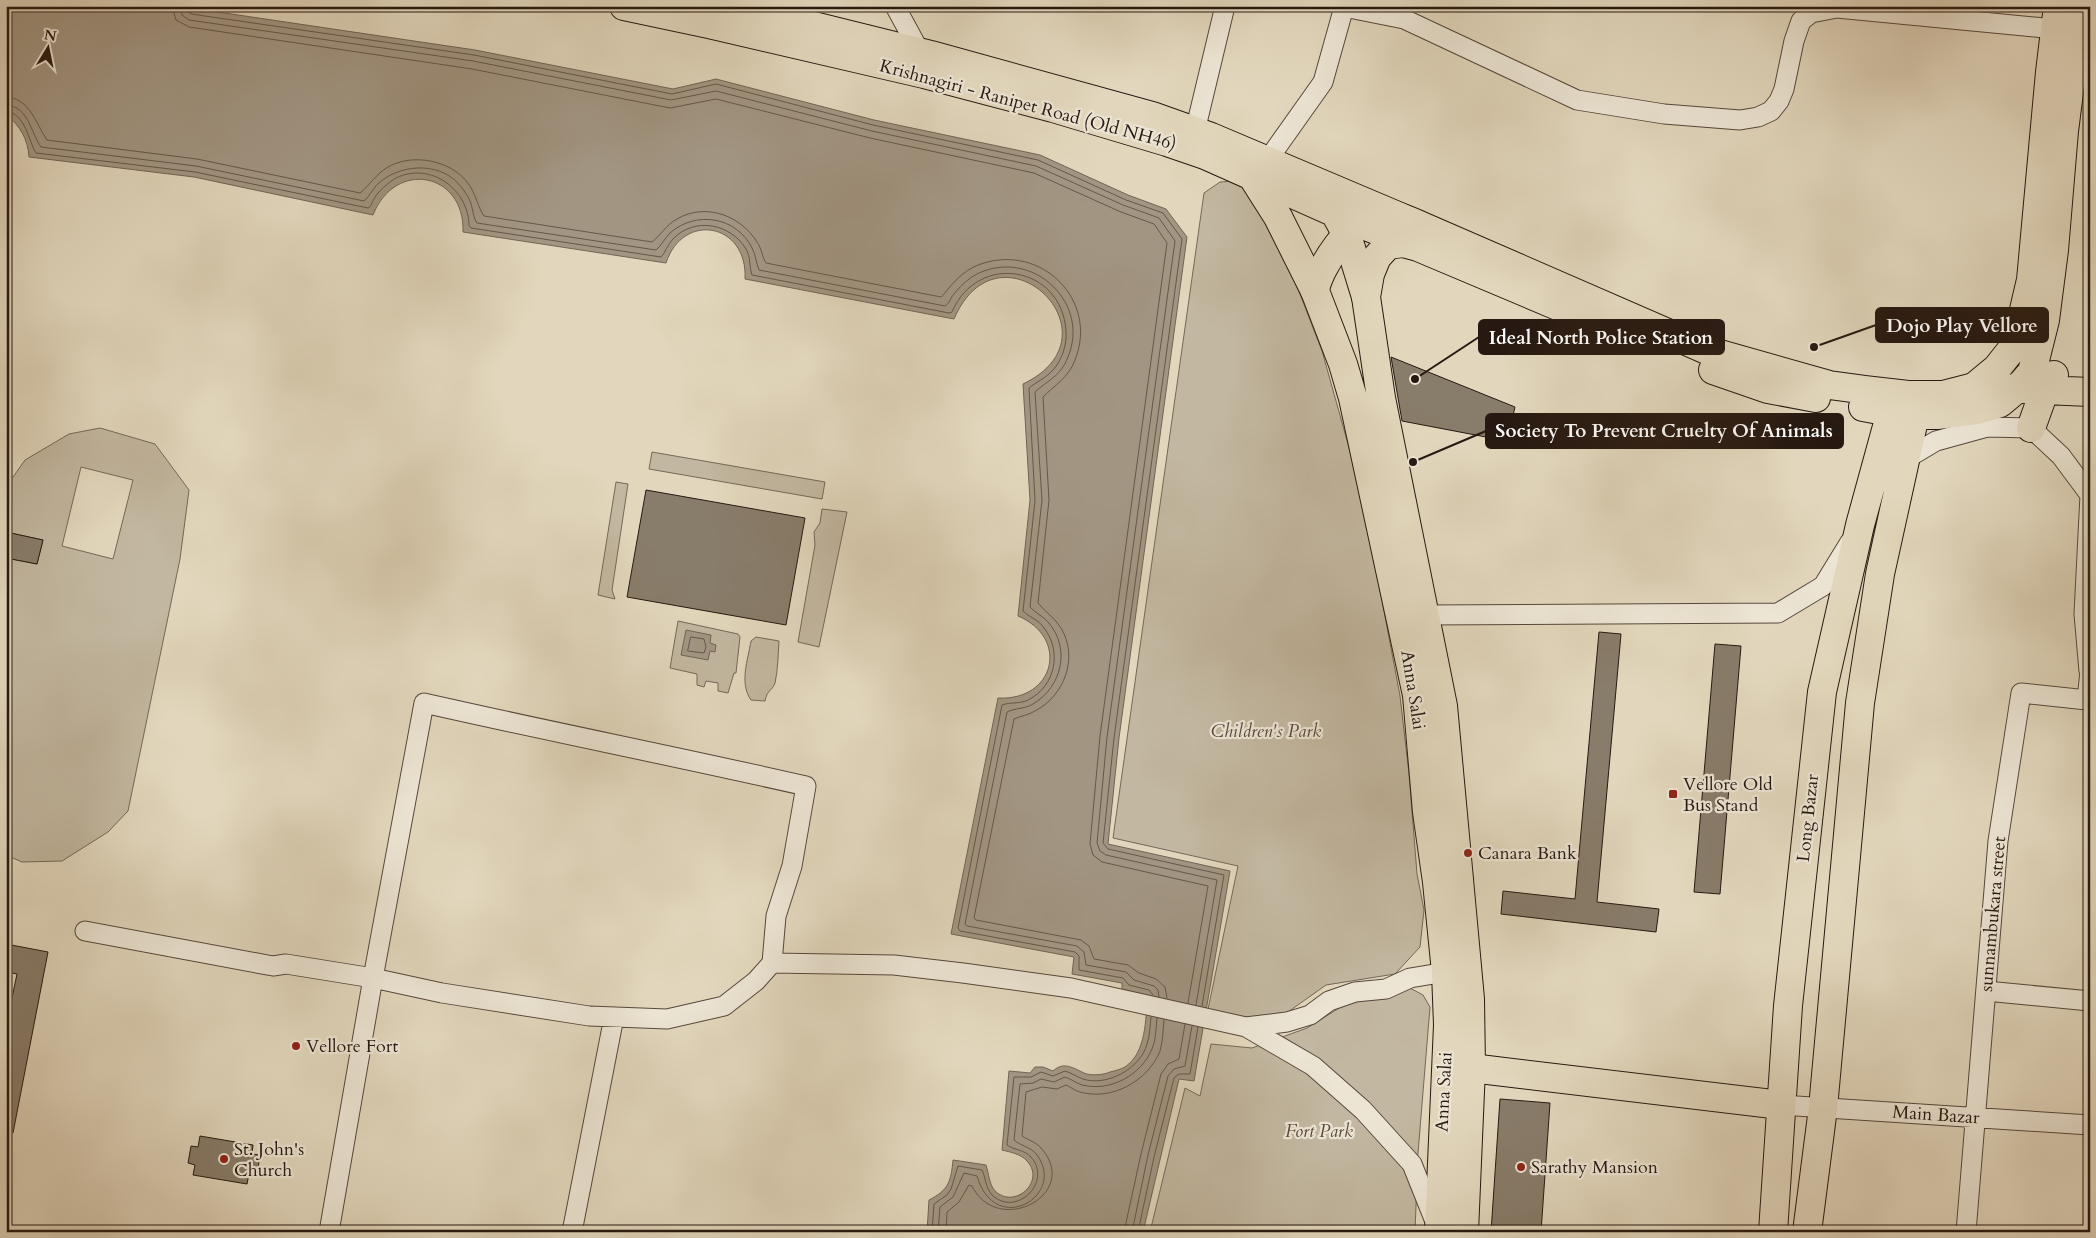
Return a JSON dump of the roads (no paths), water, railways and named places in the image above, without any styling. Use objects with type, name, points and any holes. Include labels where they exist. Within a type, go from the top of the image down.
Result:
[{"type":"main road","name":"Krishnagiri - Ranipet Road (Old NH46)","points":[[624,6],[924,74],[1043,106],[1206,155],[1260,168],[1406,219]]},
{"type":"main road","name":"Krishnagiri - Ranipet Road (Old NH46)","points":[[734,6],[920,52],[1152,116],[1195,131],[1260,168]]},
{"type":"main road","points":[[2031,428],[2054,250],[2064,131],[2080,6]]},
{"type":"main road","points":[[1974,387],[1997,368],[2012,349],[2020,327],[2031,280],[2056,18]]},
{"type":"main road","points":[[1260,168],[1320,194],[1347,224],[1366,297]]},
{"type":"main road","name":"Anna Salai","points":[[1260,168],[1278,217],[1315,291],[1343,364],[1417,695],[1427,812],[1438,882],[1446,972],[1448,1025],[1439,1232]]},
{"type":"main road","points":[[1315,291],[1316,281],[1347,224],[1377,214],[1390,214],[1406,219],[1709,350],[1829,385],[1908,395],[1943,395],[1974,387],[2090,373]]},
{"type":"main road","points":[[1347,224],[1418,247],[1691,362],[1768,389],[1903,413],[1937,415],[1977,410],[2000,403],[2038,380]]},
{"type":"main road","name":"Anna Salai","points":[[1418,247],[1403,243],[1388,245],[1377,257],[1370,274],[1366,297],[1376,371],[1443,706],[1470,989],[1471,1068],[1464,1232]]},
{"type":"main road","points":[[1997,368],[2090,392]]},
{"type":"main road","points":[[1807,1232],[1823,1108],[1860,703],[1880,574],[1904,460],[1903,413]]},
{"type":"main road","name":"Long Bazar","points":[[1773,1232],[1788,1006],[1822,692],[1860,525],[1903,413]]},
{"type":"main road","points":[[1471,1068],[1781,1105]]},
{"type":"street","points":[[895,6],[920,52]]},
{"type":"street","points":[[1195,131],[1225,6]]},
{"type":"street","points":[[1260,168],[1323,82],[1344,7],[1404,19],[1577,100],[1664,114],[1740,120],[1771,111],[1779,101],[1784,89],[1794,41],[1801,21],[1811,13],[1837,8],[2056,18]]},
{"type":"street","points":[[1424,615],[1778,613],[1823,586],[1860,525],[1904,460],[1936,441],[1987,427],[2031,428],[2061,456],[2090,495],[2084,614],[2090,671]]},
{"type":"street","name":"sunnambukara street","points":[[1966,1232],[1998,841],[2021,692],[2087,700],[2090,671]]},
{"type":"street","points":[[85,931],[273,966],[286,964],[373,978],[442,993],[589,1016],[667,1019],[724,1006],[756,981],[772,963],[776,916],[792,866],[806,786],[650,751],[559,734],[424,703],[373,978],[330,1232]]},
{"type":"street","points":[[772,963],[894,965],[1071,988],[1246,1027],[1312,1066],[1363,1110],[1412,1164],[1439,1232]]},
{"type":"street","points":[[1246,1027],[1287,1022],[1310,1015],[1329,1001],[1354,992],[1386,989],[1410,978],[1446,972]]},
{"type":"street","points":[[1986,991],[2090,1001]]},
{"type":"street","points":[[572,1232],[614,1017]]},
{"type":"street","name":"Main Bazar","points":[[1781,1105],[2090,1125]]},
{"type":"water","points":[[6,6],[177,6],[475,50],[673,89],[716,79],[874,120],[1040,155],[1128,195],[1166,209],[1187,237],[1119,738],[1108,844],[1230,871],[1194,1081],[1179,1079],[1143,1232],[927,1232],[929,1200],[941,1192],[948,1184],[953,1160],[986,1165],[993,1188],[1003,1196],[1019,1195],[1026,1191],[1030,1184],[1033,1177],[1032,1169],[1027,1161],[1019,1155],[1002,1150],[1009,1071],[1030,1073],[1035,1067],[1043,1067],[1053,1071],[1061,1066],[1065,1066],[1087,1074],[1104,1074],[1125,1067],[1132,1061],[1144,1034],[1148,996],[1122,989],[1122,983],[1072,974],[1074,957],[951,934],[998,698],[1017,696],[1032,690],[1043,679],[1049,666],[1050,652],[1045,639],[1034,626],[1018,616],[1030,500],[1023,384],[1051,363],[1062,338],[1058,314],[1044,294],[1023,281],[998,278],[974,290],[954,319],[745,279],[743,260],[736,246],[726,236],[713,231],[699,230],[686,236],[674,246],[666,263],[463,232],[461,212],[453,196],[441,185],[427,180],[412,180],[397,186],[383,197],[373,215],[194,177],[29,157],[27,144],[22,133],[6,114]]},
{"type":"water","points":[[686,630],[711,635],[710,643],[716,645],[715,652],[710,651],[708,660],[681,655]]},
{"type":"place","name":"Dojo Play Vellore","points":[[1814,347]]},
{"type":"place","name":"Ideal North Police Station","points":[[1415,379]]},
{"type":"place","name":"Society To Prevent Cruelty Of Animals","points":[[1413,462]]},
{"type":"place","name":"Vellore Old Bus Stand","points":[[1673,794]]},
{"type":"place","name":"Canara Bank","points":[[1468,853]]},
{"type":"place","name":"Vellore Fort","points":[[296,1046]]},
{"type":"place","name":"St. John's Church","points":[[224,1159]]},
{"type":"place","name":"Sarathy Mansion","points":[[1521,1167]]},
{"type":"park label","name":"Children's Park","points":[[1266,731]]},
{"type":"park label","name":"Fort Park","points":[[1319,1131]]}]
